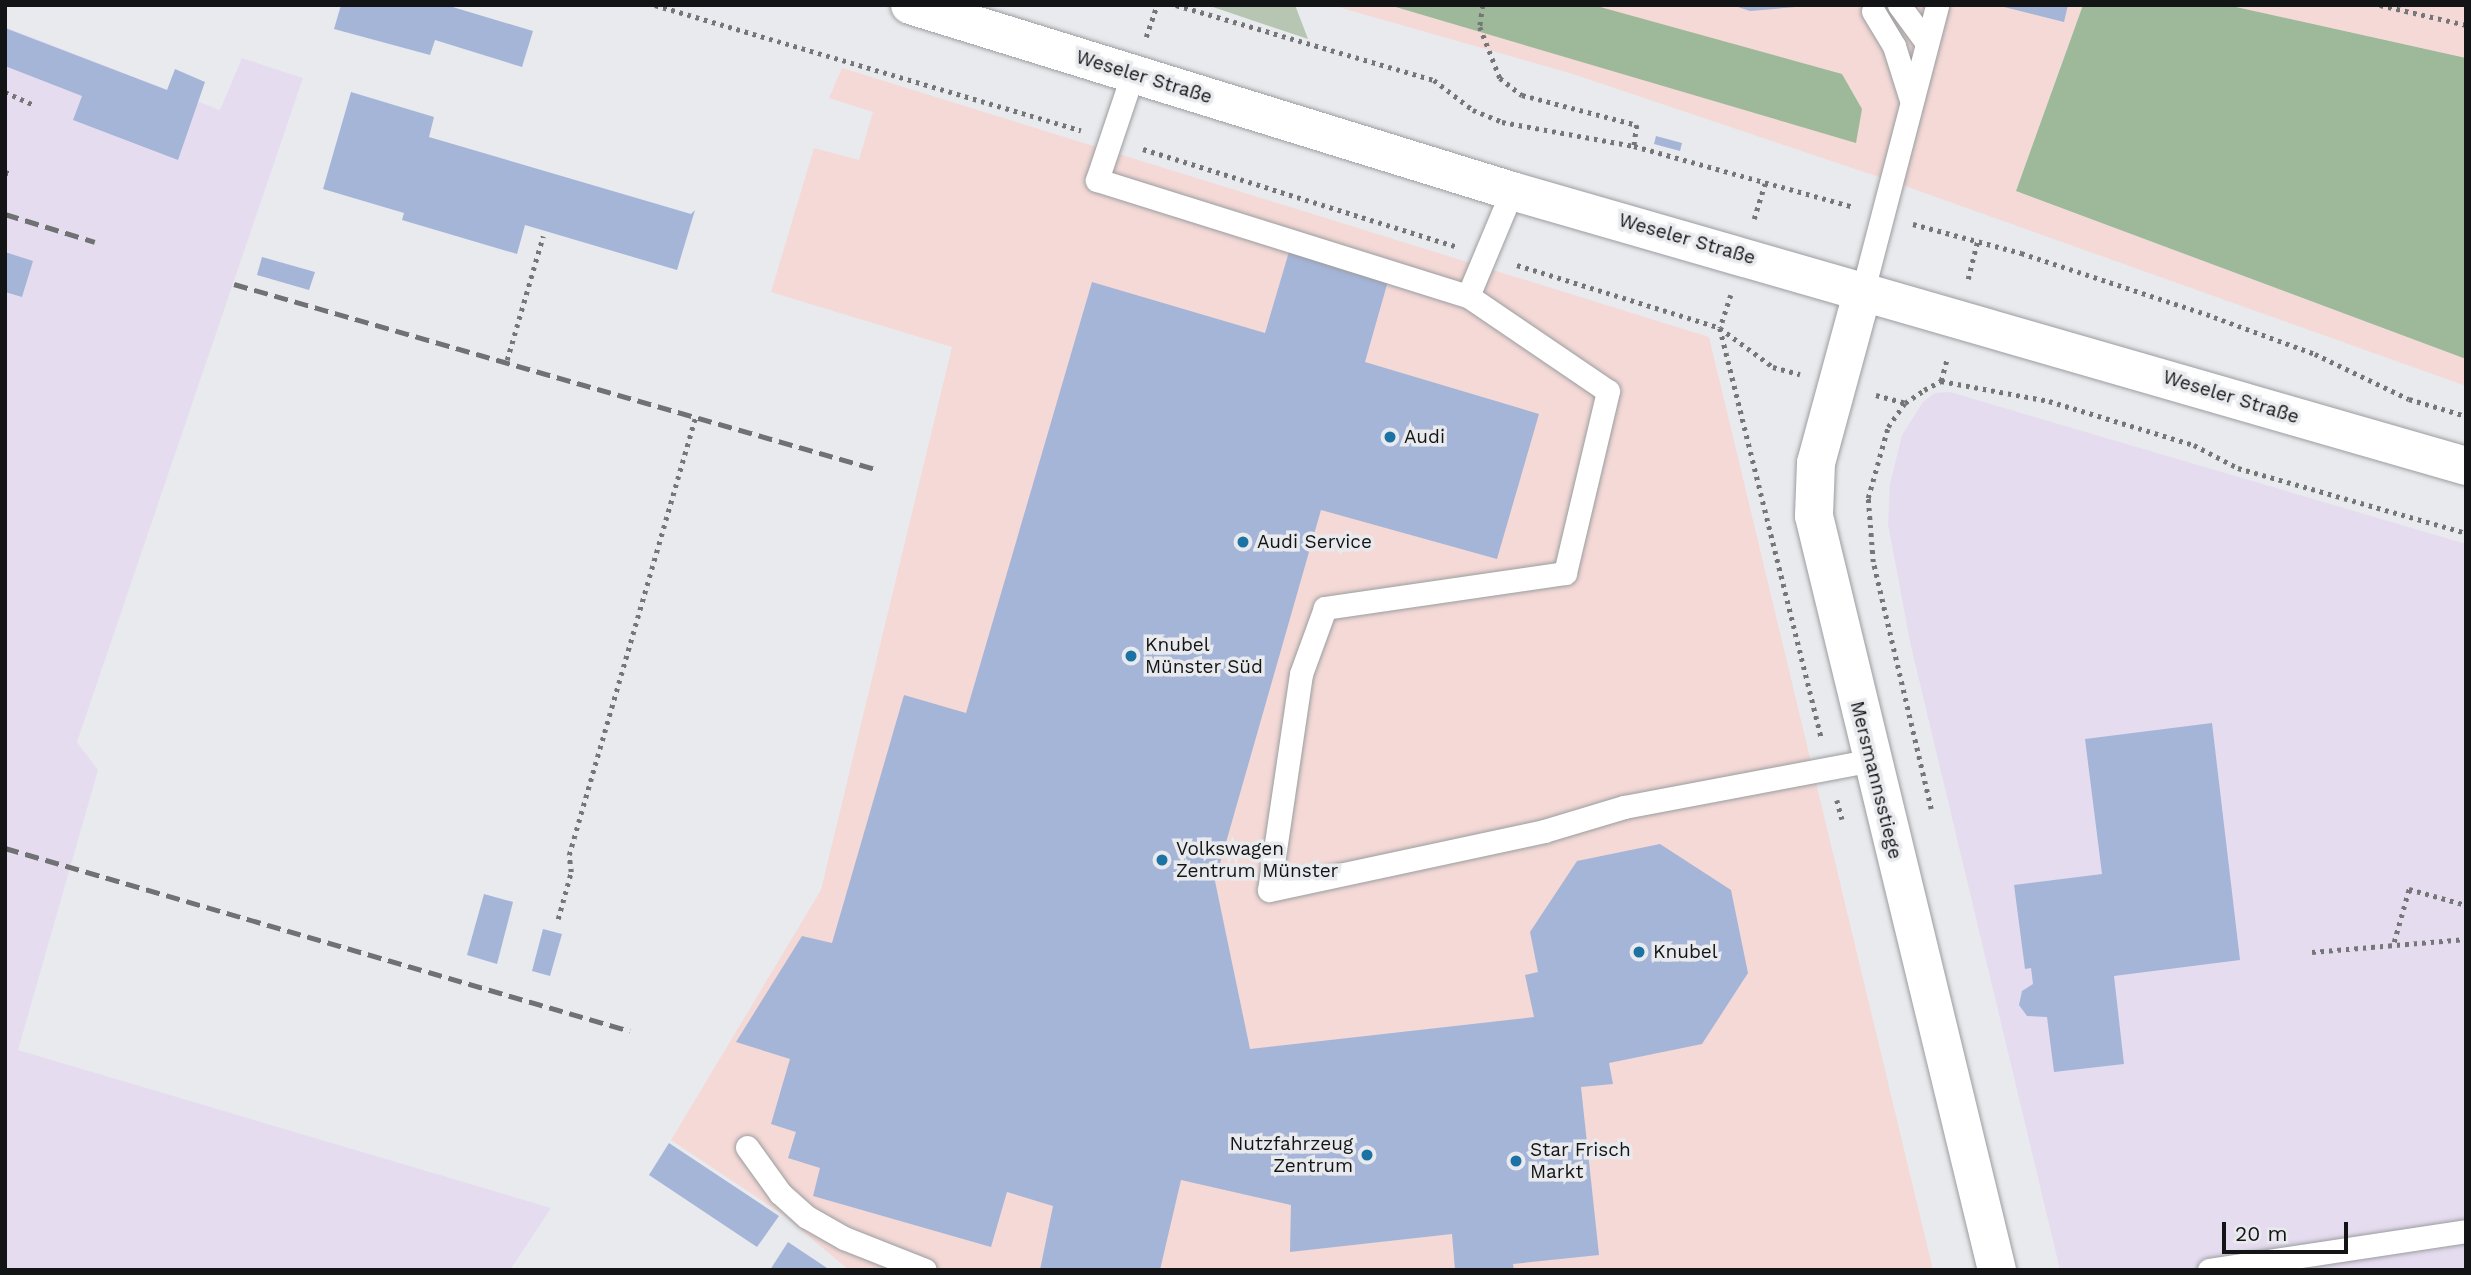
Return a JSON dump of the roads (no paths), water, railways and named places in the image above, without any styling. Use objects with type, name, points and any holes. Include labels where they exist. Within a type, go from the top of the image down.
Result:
[{"type":"main road","name":"Weseler Straße","points":[[910,5],[1511,191],[1863,290],[2466,466]]},
{"type":"main road","name":"Mersmannsstiege","points":[[1863,290],[1816,463],[1813,491],[1821,557],[1997,1270]]},
{"type":"lane","points":[[1899,5],[1927,44]]},
{"type":"lane","points":[[1863,290],[1937,5]]},
{"type":"lane","points":[[1873,11],[1894,46],[1912,102]]},
{"type":"lane","points":[[1133,73],[1097,180],[1468,296],[1608,391],[1565,573],[1325,608],[1301,674],[1269,890],[1544,831],[1624,807],[1872,760]]},
{"type":"lane","points":[[1468,296],[1487,256],[1511,191]]},
{"type":"lane","points":[[747,1147],[780,1193],[807,1217],[844,1238],[925,1270]]},
{"type":"lane","points":[[2209,1270],[2466,1231]]},
{"type":"railway","points":[[5,214],[95,242]]},
{"type":"railway","points":[[234,284],[875,469]]},
{"type":"railway","points":[[5,848],[630,1031]]},
{"type":"place","name":"Audi","points":[[1390,437]]},
{"type":"place","name":"Audi Service","points":[[1243,542]]},
{"type":"place","name":"Knubel Münster Süd","points":[[1131,656]]},
{"type":"place","name":"Volkswagen Zentrum Münster","points":[[1162,860]]},
{"type":"place","name":"Knubel","points":[[1639,952]]},
{"type":"place","name":"Nutzfahrzeug Zentrum","points":[[1367,1155]]},
{"type":"place","name":"Star Frisch Markt","points":[[1516,1161]]}]
